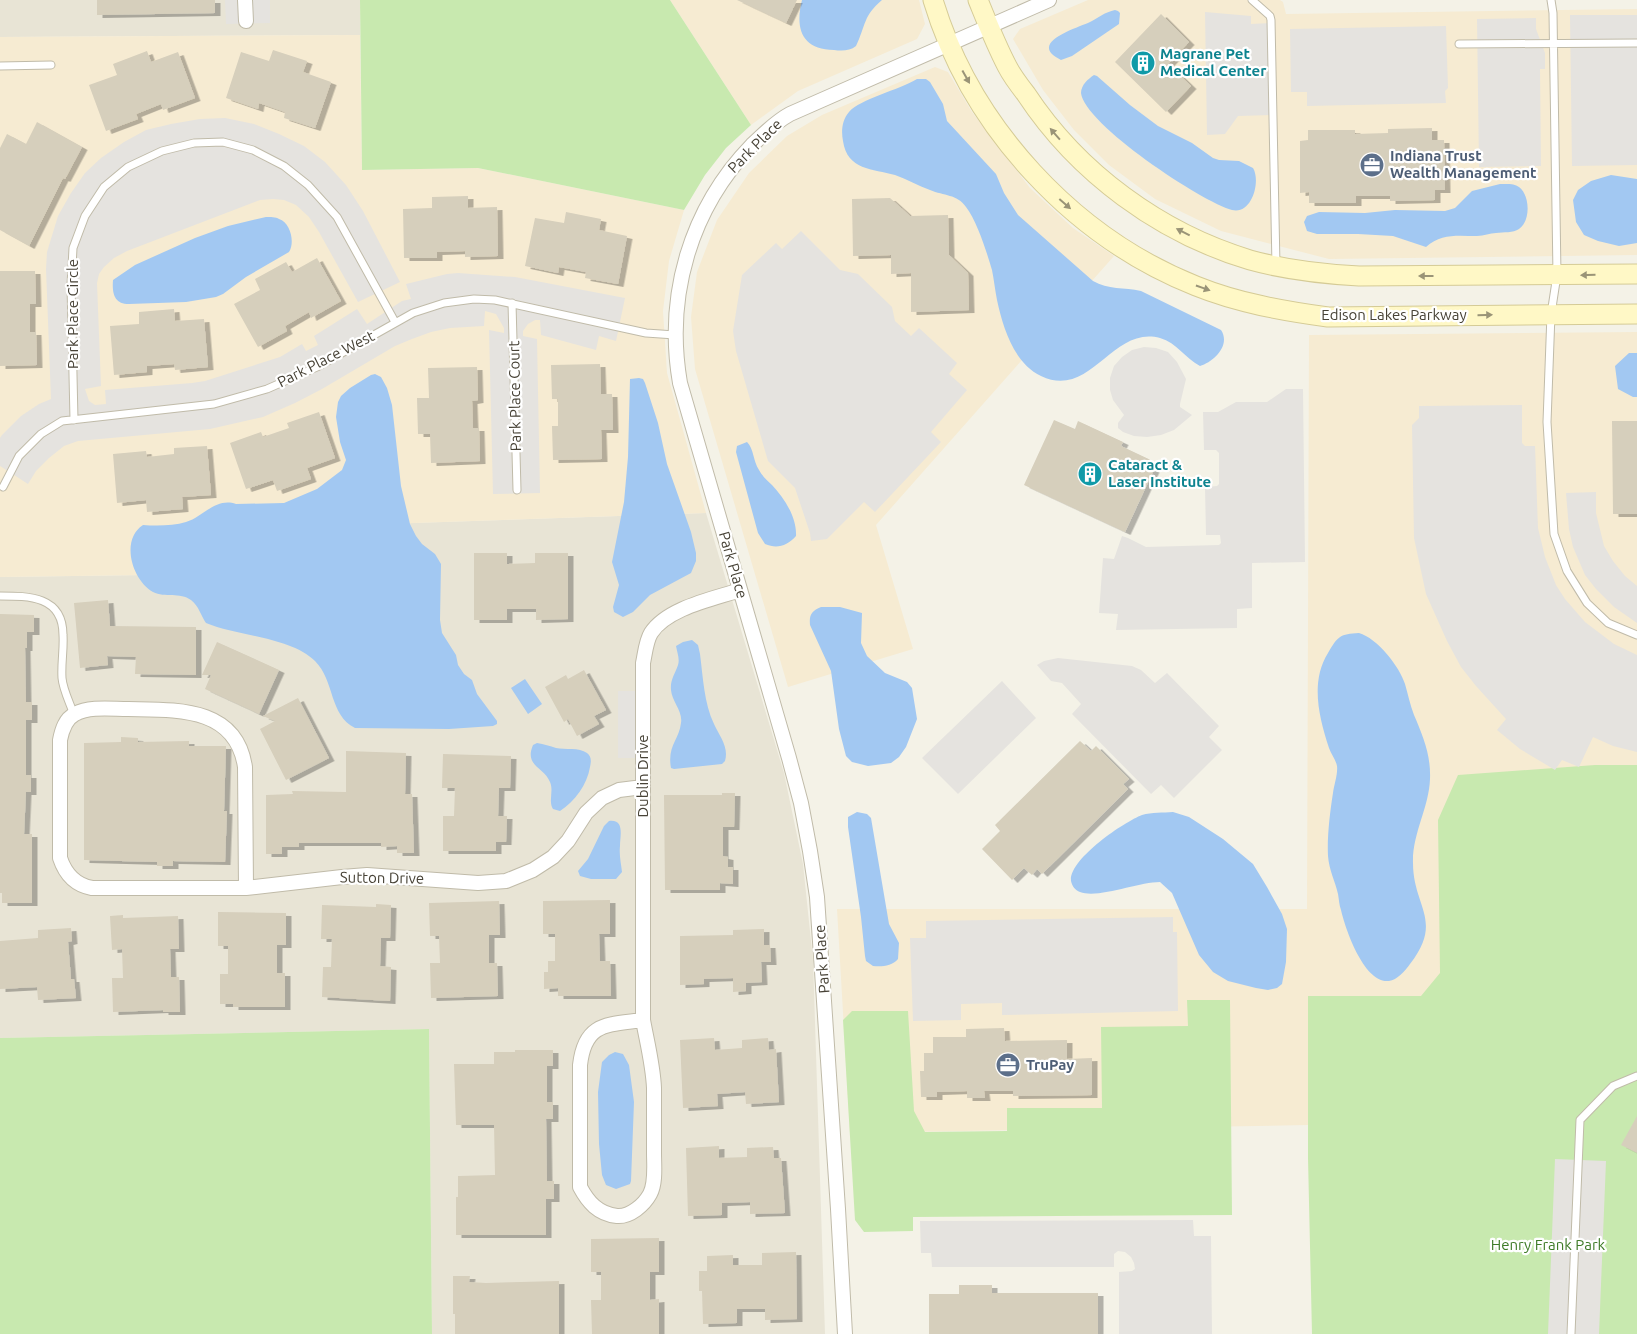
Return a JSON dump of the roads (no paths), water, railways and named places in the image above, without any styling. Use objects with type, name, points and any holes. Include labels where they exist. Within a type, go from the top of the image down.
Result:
[{"type":"street","points":[[245,0],[246,21]]},
{"type":"street","name":"Edison Lakes Parkway","points":[[933,0],[949,43],[965,77],[990,117],[1027,166],[1050,191],[1100,233],[1140,259],[1196,286],[1243,302],[1300,314],[1328,317],[1637,314]]},
{"type":"street","points":[[978,0],[988,27],[1007,67],[1040,116],[1062,141],[1096,175],[1129,200],[1179,230],[1212,246],[1249,260],[1322,274],[1359,276],[1637,274]]},
{"type":"street","name":"Park Place","points":[[845,1334],[821,942],[810,850],[792,767],[680,383],[675,358],[676,303],[682,267],[712,196],[735,163],[771,127],[790,114],[1049,0]]},
{"type":"street","name":"Dublin Drive","points":[[643,1020],[602,1026],[589,1036],[582,1050],[580,1065],[580,1187],[594,1208],[607,1215],[621,1216],[632,1213],[651,1193],[654,1174],[654,1087],[643,1020],[643,663],[650,634],[663,620],[677,612],[740,590]]},
{"type":"street","points":[[74,715],[98,709],[179,710],[200,715],[226,729],[236,741],[243,754],[245,767],[246,888]]},
{"type":"street","name":"Sutton Drive","points":[[74,715],[65,724],[60,740],[60,858],[63,867],[70,876],[78,884],[85,887],[246,888],[367,875],[478,883],[506,881],[533,870],[553,857],[568,841],[586,813],[602,798],[619,790],[643,787]]},
{"type":"lane","points":[[1252,0],[1270,16],[1271,20],[1276,266]]},
{"type":"lane","points":[[1551,0],[1554,43],[1557,275],[1551,314],[1547,422],[1554,534],[1567,570],[1587,603],[1608,623],[1637,636]]},
{"type":"lane","points":[[1459,44],[1637,43]]},
{"type":"lane","points":[[0,66],[51,65]]},
{"type":"lane","name":"Park Place Circle","points":[[74,420],[71,285],[73,248],[85,216],[104,187],[128,167],[162,152],[194,143],[223,142],[253,150],[284,166],[308,185],[337,218],[395,322]]},
{"type":"lane","name":"Park Place West","points":[[3,487],[19,456],[41,434],[62,421],[214,404],[267,389],[317,367],[413,313],[444,302],[474,299],[512,302],[646,333],[674,335]]},
{"type":"lane","name":"Park Place Court","points":[[512,302],[517,490]]},
{"type":"lane","points":[[0,596],[31,596],[49,604],[57,611],[64,632],[62,678],[74,715]]},
{"type":"lane","points":[[1571,1334],[1580,1120],[1613,1086],[1637,1076]]},
{"type":"water","points":[[802,0],[882,0],[868,16],[856,46],[849,50],[840,50],[823,49],[814,46],[803,35],[799,19]]},
{"type":"water","points":[[1115,10],[1120,13],[1119,24],[1072,56],[1061,60],[1052,54],[1049,48],[1051,42],[1058,37]]},
{"type":"water","points":[[1094,75],[1158,126],[1192,143],[1213,158],[1239,161],[1253,168],[1256,181],[1250,202],[1239,210],[1232,210],[1217,204],[1172,178],[1122,142],[1087,107],[1081,93],[1087,80]]},
{"type":"water","points":[[917,79],[926,79],[930,82],[943,104],[947,121],[996,174],[1004,193],[1018,215],[1093,281],[1110,287],[1141,291],[1221,330],[1224,341],[1220,352],[1211,361],[1200,366],[1166,340],[1143,337],[1128,342],[1088,371],[1074,378],[1058,381],[1041,376],[1024,363],[1006,333],[997,300],[992,270],[984,246],[974,220],[962,203],[954,197],[935,192],[895,175],[862,167],[855,163],[845,151],[842,137],[843,122],[854,107]]},
{"type":"water","points":[[1611,175],[1637,179],[1637,243],[1619,246],[1598,241],[1584,235],[1576,222],[1573,200],[1578,190],[1591,181]]},
{"type":"water","points":[[1500,184],[1510,184],[1519,187],[1523,191],[1527,202],[1526,220],[1519,229],[1514,231],[1480,236],[1444,237],[1426,247],[1393,236],[1317,234],[1307,231],[1304,222],[1307,216],[1319,212],[1445,211],[1455,208],[1472,191]]},
{"type":"water","points":[[266,217],[278,218],[289,229],[292,244],[289,252],[246,277],[223,294],[186,302],[129,304],[120,302],[115,297],[113,280],[135,265],[195,238],[228,226]]},
{"type":"water","points":[[1629,353],[1637,353],[1637,397],[1633,397],[1618,389],[1615,366]]},
{"type":"water","points":[[375,374],[381,377],[387,388],[392,405],[401,486],[410,524],[422,544],[435,554],[441,564],[440,620],[442,633],[456,655],[458,665],[464,674],[472,680],[477,694],[497,721],[497,724],[493,726],[449,729],[355,728],[341,715],[321,669],[305,653],[278,642],[206,623],[194,602],[182,596],[162,595],[153,592],[139,579],[135,569],[132,560],[132,540],[136,532],[143,525],[186,522],[222,503],[284,503],[317,489],[342,470],[346,460],[340,442],[336,417],[338,402],[341,396],[350,388]]},
{"type":"water","points":[[630,379],[643,379],[645,383],[658,423],[667,464],[691,532],[696,561],[691,573],[650,595],[633,612],[623,617],[614,612],[613,607],[619,585],[612,562],[624,502],[628,457]]},
{"type":"water","points":[[747,442],[760,472],[777,490],[792,515],[796,536],[782,546],[765,544],[758,533],[736,452],[737,446]]},
{"type":"water","points":[[821,607],[840,607],[862,613],[861,643],[867,656],[885,673],[907,682],[912,688],[917,719],[906,747],[899,757],[891,763],[868,766],[852,762],[846,756],[839,729],[831,671],[810,625],[812,613]]},
{"type":"water","points":[[1359,633],[1373,641],[1387,654],[1402,677],[1426,746],[1430,770],[1427,800],[1413,852],[1414,878],[1426,924],[1425,936],[1420,949],[1408,967],[1398,977],[1389,981],[1380,980],[1372,974],[1364,965],[1351,941],[1343,918],[1328,856],[1330,816],[1337,769],[1325,736],[1320,712],[1318,700],[1319,676],[1322,664],[1337,639],[1343,635]]},
{"type":"water","points":[[692,640],[698,645],[708,707],[723,742],[726,756],[722,764],[674,769],[671,768],[670,760],[681,723],[679,710],[671,690],[672,680],[679,663],[676,646]]},
{"type":"water","points":[[525,679],[542,704],[528,714],[511,688]]},
{"type":"water","points":[[537,743],[556,748],[580,750],[589,755],[591,763],[583,786],[571,802],[560,811],[553,809],[550,782],[531,758],[533,745]]},
{"type":"water","points":[[857,812],[867,814],[871,818],[889,924],[899,943],[898,959],[887,966],[873,966],[866,961],[865,956],[848,827],[848,817]]},
{"type":"water","points":[[1173,812],[1189,817],[1223,839],[1253,864],[1267,887],[1282,914],[1287,929],[1286,962],[1282,984],[1277,988],[1268,990],[1228,981],[1213,972],[1199,955],[1172,893],[1160,882],[1088,894],[1080,892],[1073,886],[1071,881],[1073,872],[1079,862],[1111,833],[1142,815]]},
{"type":"water","points":[[609,821],[614,821],[620,825],[622,872],[616,879],[591,879],[580,876],[578,871],[588,859],[604,826]]},
{"type":"water","points":[[615,1052],[623,1054],[629,1065],[634,1102],[631,1181],[630,1184],[616,1189],[606,1185],[602,1175],[599,1144],[598,1092],[602,1062]]},
{"type":"place","name":"Magrane Pet Medical Center","points":[[1143,63]]},
{"type":"place","name":"Indiana Trust Wealth Management","points":[[1372,165]]},
{"type":"place","name":"Cataract & Laser Institute","points":[[1090,474]]},
{"type":"place","name":"TruPay","points":[[1008,1065]]},
{"type":"park label","name":"Henry Frank Park","points":[[1548,1245]]}]
